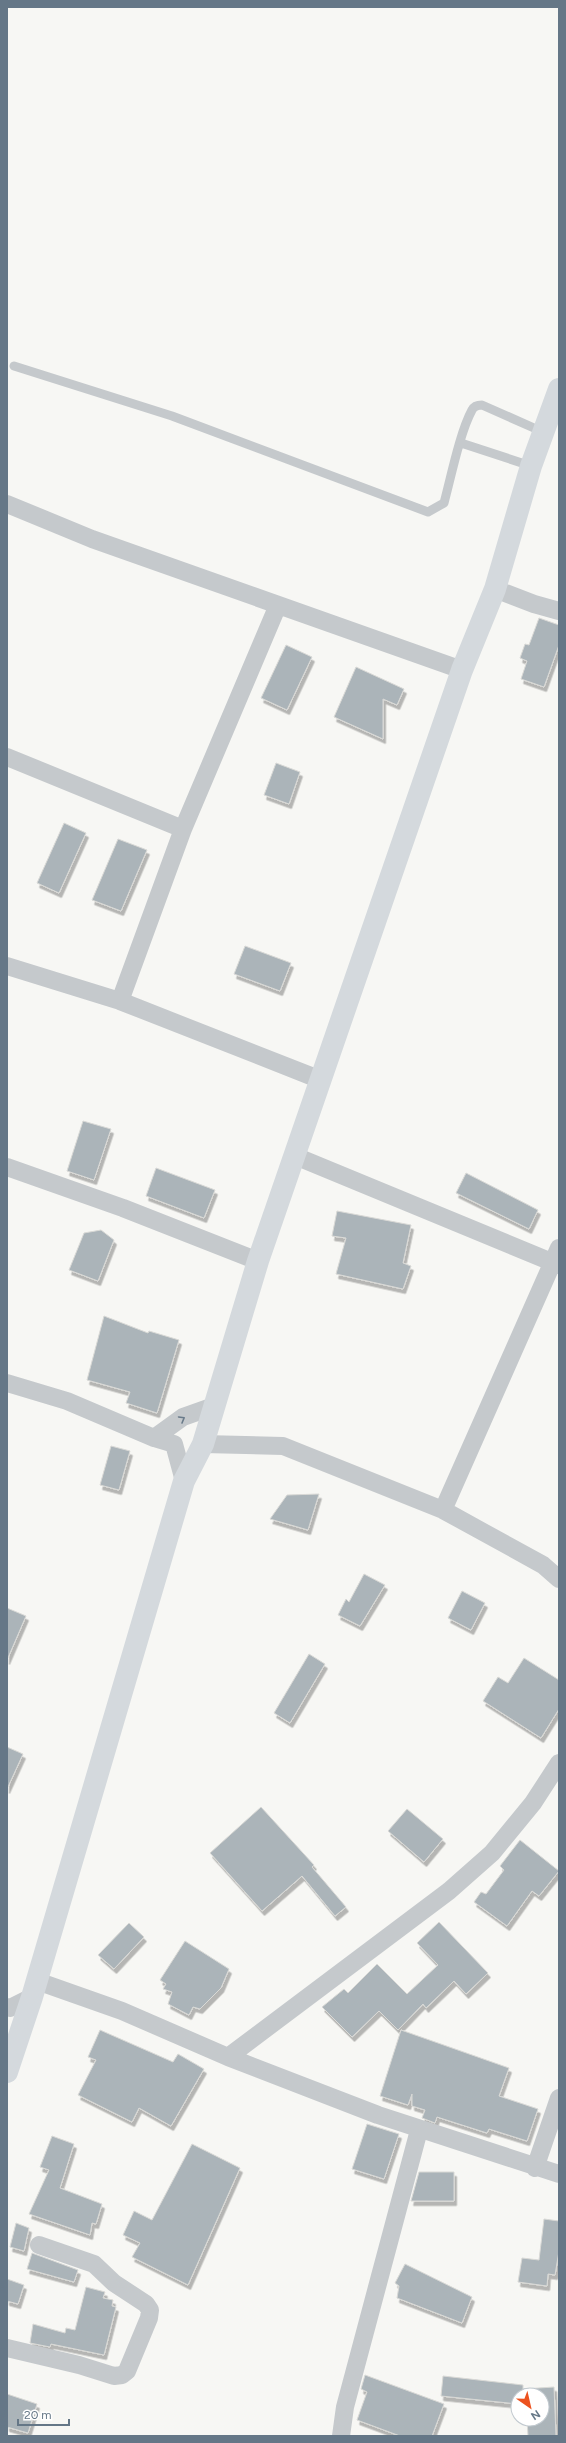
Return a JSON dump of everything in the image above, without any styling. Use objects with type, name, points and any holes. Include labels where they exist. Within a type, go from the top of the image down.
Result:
[{"type":"main road","points":[[7,2072],[16,2033],[34,1989],[184,1482],[203,1444],[258,1261],[462,670],[495,589],[531,466],[559,389]]},
{"type":"street","points":[[7,504],[92,539],[462,670]]},
{"type":"street","points":[[495,589],[534,604],[559,611]]},
{"type":"street","points":[[120,1001],[183,829],[278,605]]},
{"type":"street","points":[[7,757],[183,829]]},
{"type":"street","points":[[7,966],[120,1001],[321,1080]]},
{"type":"street","points":[[295,1156],[556,1258],[444,1510]]},
{"type":"street","points":[[7,1167],[123,1208],[258,1261]]},
{"type":"street","points":[[7,1383],[67,1401],[154,1438],[174,1444],[184,1482]]},
{"type":"street","points":[[154,1438],[183,1417],[214,1406]]},
{"type":"street","points":[[203,1444],[283,1446],[444,1510],[543,1564],[559,1579]]},
{"type":"street","points":[[228,2057],[455,1886],[492,1853],[533,1803],[559,1763]]},
{"type":"street","points":[[7,2007],[10,2008],[34,1989],[122,2011],[228,2057],[419,2130],[535,2168],[559,2174]]},
{"type":"street","points":[[535,2168],[559,2098]]},
{"type":"street","points":[[341,2436],[345,2407],[419,2130]]},
{"type":"street","points":[[7,2348],[79,2365],[114,2376],[122,2376],[127,2371],[149,2318],[150,2310],[146,2304],[114,2283],[94,2264],[39,2245]]},
{"type":"lane","points":[[14,366],[172,416],[428,512],[444,503],[472,410],[480,405],[543,432]]},
{"type":"lane","points":[[461,443],[531,466]]},
{"type":"building","points":[[539,618],[559,625],[559,645],[544,687],[521,679],[527,661],[520,658],[525,644],[529,645]]},
{"type":"building","points":[[286,645],[312,657],[287,710],[261,698]]},
{"type":"building","points":[[356,667],[404,689],[397,705],[383,699],[383,739],[334,717]]},
{"type":"building","points":[[276,763],[300,772],[289,804],[264,795]]},
{"type":"building","points":[[64,823],[86,833],[59,893],[37,883]]},
{"type":"building","points":[[118,839],[147,850],[121,911],[92,900]]},
{"type":"building","points":[[245,946],[291,963],[280,991],[234,974]]},
{"type":"building","points":[[83,1121],[111,1129],[94,1180],[67,1171]]},
{"type":"building","points":[[156,1168],[215,1190],[204,1218],[146,1196]]},
{"type":"building","points":[[466,1173],[538,1210],[529,1229],[456,1193]]},
{"type":"building","points":[[337,1211],[411,1225],[403,1263],[411,1266],[403,1289],[336,1274],[346,1238],[332,1236]]},
{"type":"building","points":[[101,1230],[114,1240],[98,1281],[69,1270],[84,1233]]},
{"type":"building","points":[[104,1316],[148,1333],[149,1331],[179,1340],[157,1413],[126,1403],[130,1392],[87,1380]]},
{"type":"building","points":[[111,1446],[130,1451],[119,1490],[100,1485]]},
{"type":"building","points":[[319,1494],[308,1530],[270,1519],[287,1495]]},
{"type":"building","points":[[364,1574],[385,1585],[360,1626],[338,1615],[346,1599],[349,1602]]},
{"type":"building","points":[[462,1591],[485,1603],[471,1630],[448,1618]]},
{"type":"building","points":[[7,1608],[26,1616],[7,1660]]},
{"type":"building","points":[[309,1654],[325,1664],[290,1723],[274,1713]]},
{"type":"building","points":[[524,1658],[559,1680],[559,1709],[541,1738],[483,1701],[498,1677],[508,1683]]},
{"type":"building","points":[[7,1747],[23,1754],[7,1789]]},
{"type":"building","points":[[261,1807],[314,1865],[312,1867],[346,1907],[335,1916],[302,1876],[262,1911],[210,1853]]},
{"type":"building","points":[[407,1809],[443,1839],[424,1862],[388,1831]]},
{"type":"building","points":[[520,1840],[559,1871],[539,1896],[532,1891],[507,1926],[474,1902],[481,1892],[486,1894],[504,1870],[500,1866]]},
{"type":"building","points":[[439,1922],[488,1973],[466,1994],[454,1981],[426,2008],[423,2004],[398,2030],[379,2011],[352,2037],[322,2007],[344,1989],[348,1993],[377,1964],[407,1994],[438,1965],[417,1943]]},
{"type":"building","points":[[129,1923],[144,1937],[114,1969],[98,1955]]},
{"type":"building","points":[[185,1941],[229,1969],[221,1988],[200,2009],[193,2007],[189,2015],[168,2004],[172,1992],[163,1989],[166,1984],[160,1980]]},
{"type":"building","points":[[100,2030],[173,2062],[178,2054],[204,2069],[171,2126],[139,2108],[132,2122],[78,2095],[96,2060],[88,2057]]},
{"type":"building","points":[[401,2030],[509,2068],[499,2096],[538,2109],[527,2141],[489,2129],[487,2133],[437,2117],[435,2123],[422,2118],[425,2110],[412,2106],[412,2094],[408,2105],[380,2096]]},
{"type":"building","points":[[367,2124],[399,2134],[384,2179],[352,2169]]},
{"type":"building","points":[[52,2136],[74,2144],[60,2188],[102,2204],[96,2224],[92,2223],[90,2235],[29,2214],[49,2170],[40,2167]]},
{"type":"building","points":[[192,2144],[240,2168],[188,2285],[132,2257],[140,2243],[123,2235],[134,2211],[152,2220]]},
{"type":"building","points":[[419,2172],[454,2172],[454,2201],[411,2201]]},
{"type":"building","points":[[544,2219],[559,2221],[559,2251],[555,2275],[548,2274],[547,2286],[518,2282],[522,2258],[539,2260]]},
{"type":"building","points":[[16,2223],[29,2228],[24,2251],[10,2247]]},
{"type":"building","points":[[32,2253],[78,2270],[74,2282],[27,2269]]},
{"type":"building","points":[[405,2264],[472,2297],[462,2323],[397,2298],[399,2286],[395,2283]]},
{"type":"building","points":[[7,2279],[24,2285],[18,2304],[7,2301]]},
{"type":"building","points":[[86,2287],[105,2292],[103,2298],[113,2300],[112,2306],[116,2307],[104,2355],[51,2344],[50,2347],[30,2343],[33,2324],[65,2333],[66,2328],[75,2330]]},
{"type":"building","points":[[365,2375],[444,2404],[432,2436],[400,2436],[357,2420],[367,2392],[361,2389]]},
{"type":"building","points":[[443,2376],[523,2385],[523,2387],[510,2387],[510,2403],[441,2396]]},
{"type":"building","points":[[550,2387],[554,2387],[556,2436],[528,2436],[527,2427],[550,2427]]},
{"type":"building","points":[[7,2394],[37,2404],[28,2433],[7,2427]]}]
